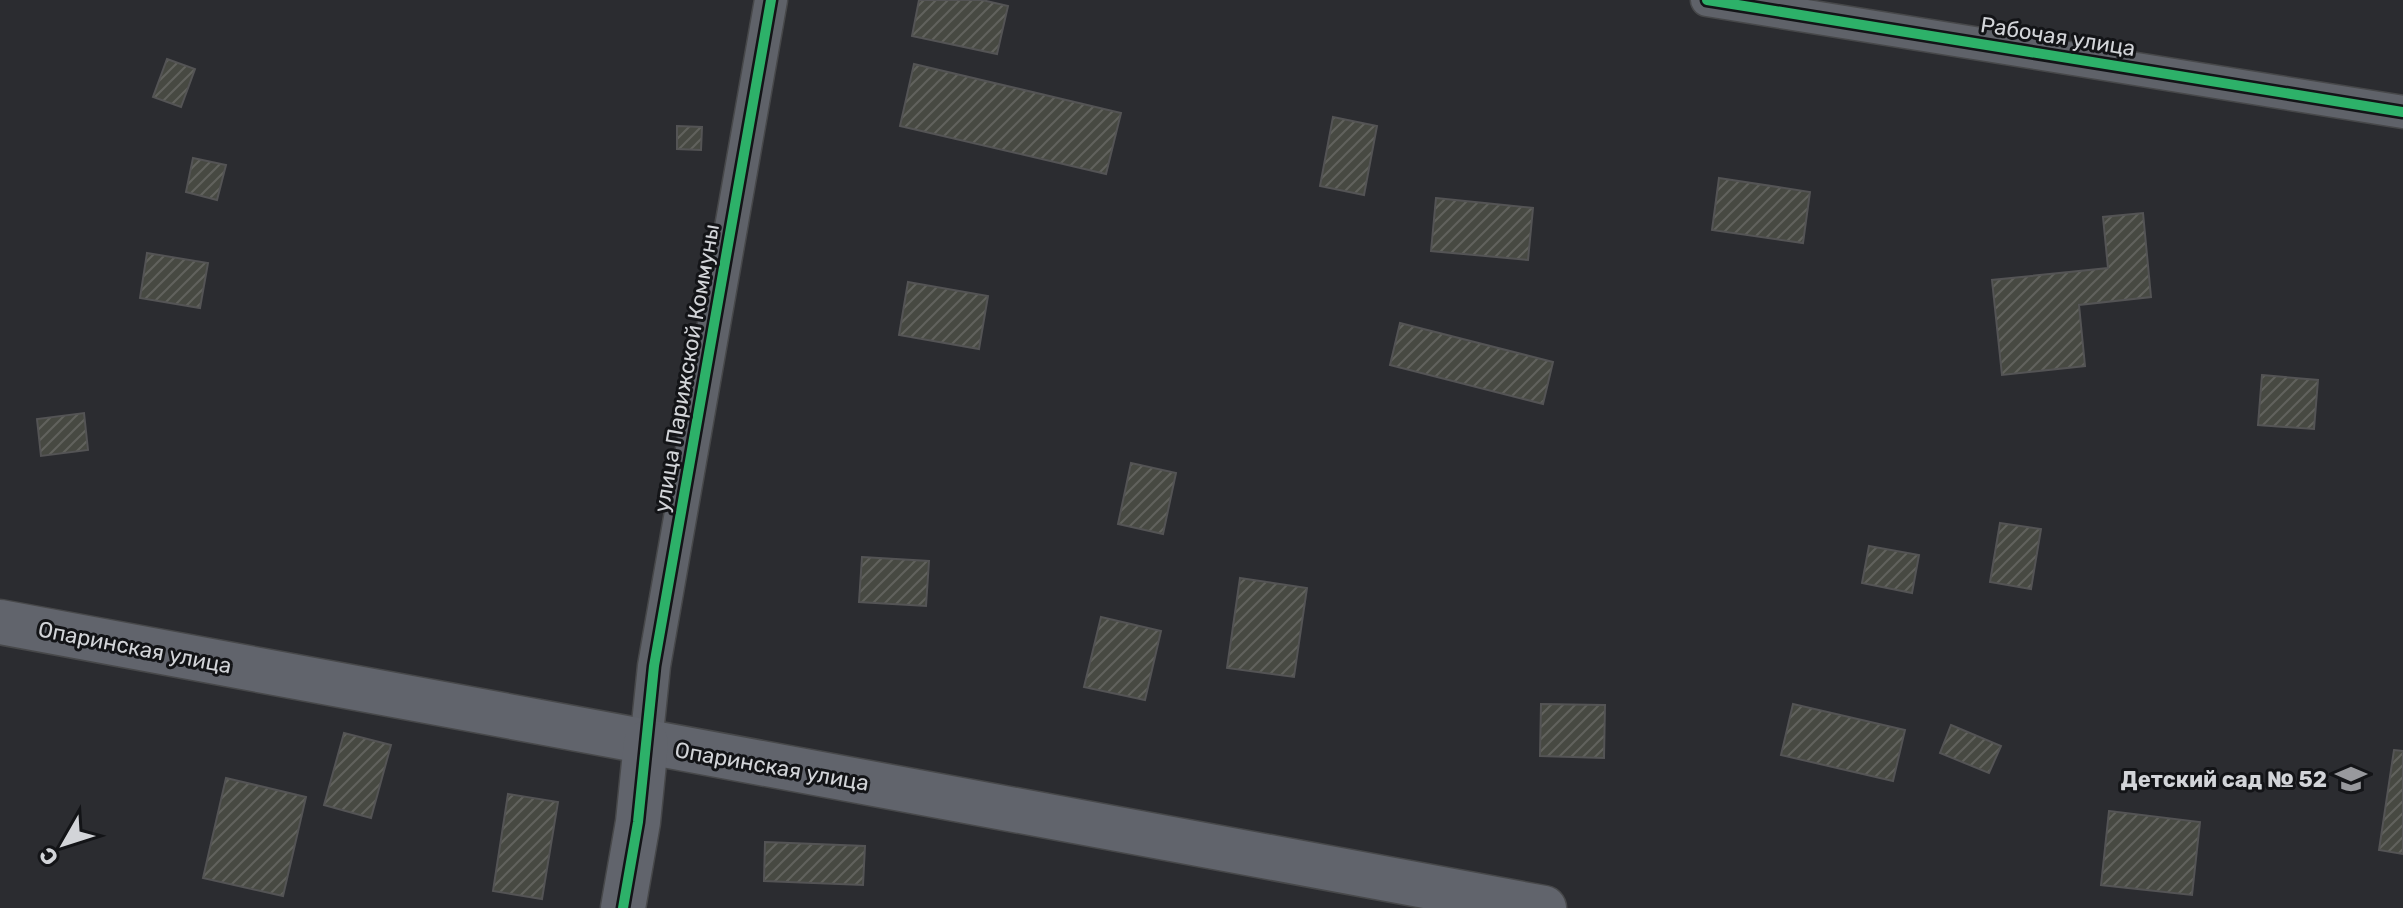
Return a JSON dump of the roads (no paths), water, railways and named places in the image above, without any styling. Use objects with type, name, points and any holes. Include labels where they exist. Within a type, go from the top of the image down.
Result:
[{"type":"main road","name":"Опаринская улица","points":[[0,622],[1544,908]]},
{"type":"main road","points":[[623,908],[638,822],[646,743]]},
{"type":"street","name":"улица Парижской Коммуны","points":[[646,743],[654,666],[771,0]]},
{"type":"street","name":"Рабочая улица","points":[[1707,0],[2403,112]]},
{"type":"place","name":"Детский сад № 52","points":[[2351,779]]}]
